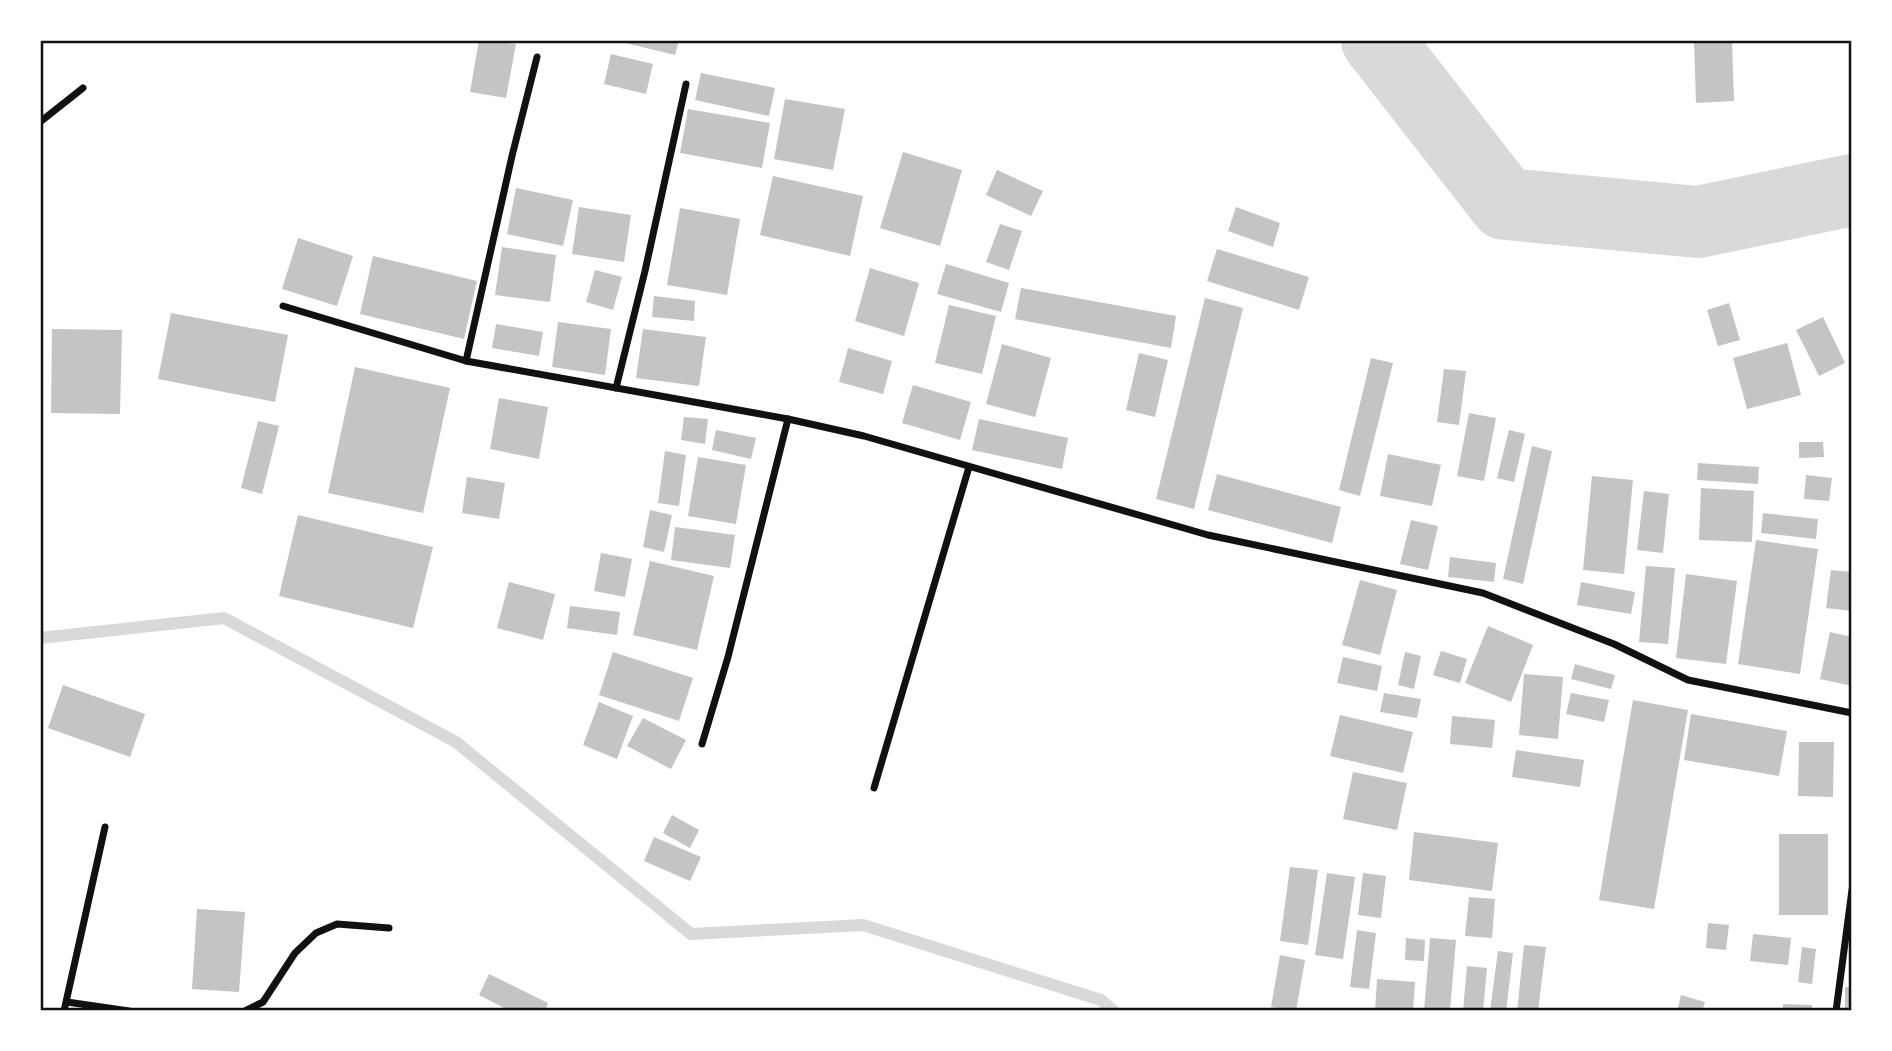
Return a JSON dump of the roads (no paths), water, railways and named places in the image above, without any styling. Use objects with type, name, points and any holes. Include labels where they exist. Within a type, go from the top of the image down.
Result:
[{"type":"street","points":[[466,361],[537,57]]},
{"type":"street","points":[[616,388],[686,84]]},
{"type":"street","points":[[40,122],[83,88]]},
{"type":"street","points":[[283,306],[466,361],[788,419],[864,436],[1208,535],[1483,593],[1614,644],[1688,680],[1852,713]]},
{"type":"street","points":[[702,744],[788,419]]},
{"type":"street","points":[[874,788],[969,467]]},
{"type":"street","points":[[64,1011],[105,827]]},
{"type":"street","points":[[1836,1011],[1852,890]]},
{"type":"street","points":[[245,1011],[263,1002],[295,953],[316,933],[337,924],[389,928]]},
{"type":"street","points":[[67,1002],[129,1011]]},
{"type":"waterway","points":[[1377,40],[1505,204],[1698,222],[1852,190]]},
{"type":"waterway","points":[[40,638],[224,618],[456,742],[691,934],[863,925],[1101,1000],[1114,1011]]}]
